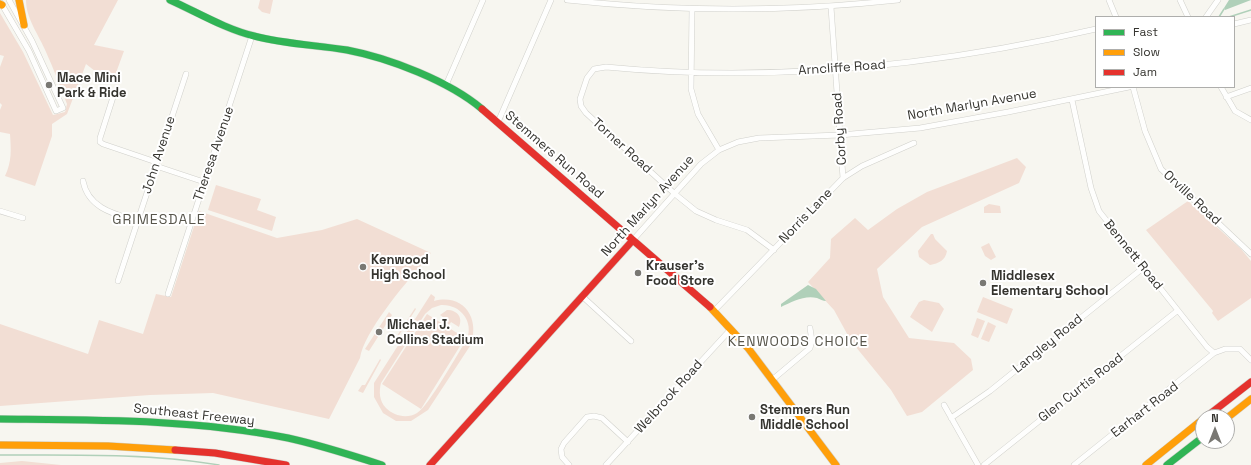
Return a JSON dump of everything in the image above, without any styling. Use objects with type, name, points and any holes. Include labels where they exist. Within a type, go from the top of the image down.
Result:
[{"type":"main road","points":[[19,0],[20,12],[24,25]]},
{"type":"main road","name":"Stemmers Run Road","points":[[170,0],[217,22],[252,36],[292,44],[346,50],[373,56],[415,71],[446,85],[469,98],[714,311],[731,329],[772,380],[836,465]]},
{"type":"main road","name":"North Marlyn Avenue","points":[[430,465],[633,240]]},
{"type":"main road","points":[[1216,409],[1251,382]]},
{"type":"main road","points":[[1235,412],[1251,399]]},
{"type":"main road","name":"Southeast Freeway","points":[[0,419],[136,420],[229,428],[319,446],[382,465]]},
{"type":"main road","points":[[1146,465],[1195,425]]},
{"type":"main road","points":[[1169,464],[1195,443]]},
{"type":"main road","points":[[0,445],[95,445],[170,448],[226,454],[286,465]]},
{"type":"street","points":[[1,4],[29,51],[56,111],[63,108],[24,25],[8,0]]},
{"type":"street","points":[[446,85],[483,0]]},
{"type":"street","points":[[498,122],[551,0]]},
{"type":"street","points":[[567,0],[692,9],[782,10],[831,7],[898,0]]},
{"type":"street","points":[[1109,0],[1116,16]]},
{"type":"street","points":[[1180,0],[1188,16]]},
{"type":"street","points":[[1207,16],[1218,0]]},
{"type":"street","name":"Corby Road","points":[[831,7],[843,178]]},
{"type":"street","points":[[692,9],[691,89],[698,114],[719,150]]},
{"type":"street","points":[[1235,24],[1251,20]]},
{"type":"street","name":"Arncliffe Road","points":[[589,75],[594,70],[606,67],[690,73],[835,70],[1012,47],[1095,29]]},
{"type":"street","name":"Theresa Avenue","points":[[168,294],[252,36]]},
{"type":"street","name":"John Avenue","points":[[118,282],[186,74]]},
{"type":"street","name":"Torner Road","points":[[589,75],[580,96],[582,109],[675,194],[706,215],[747,230],[774,250]]},
{"type":"street","name":"North Marlyn Avenue","points":[[633,240],[695,170],[719,150],[746,140],[840,135],[920,128],[1072,100],[1125,88]]},
{"type":"street","name":"Orville Road","points":[[1133,88],[1145,131],[1161,168],[1251,254]]},
{"type":"street","points":[[1222,88],[1235,111],[1251,120]]},
{"type":"street","points":[[1226,97],[1251,88]]},
{"type":"street","points":[[115,91],[100,142],[204,182]]},
{"type":"street","name":"Bennett Road","points":[[1072,100],[1096,206],[1110,227],[1202,343],[1214,353]]},
{"type":"street","name":"Norris Lane","points":[[714,311],[843,178],[862,166],[914,143]]},
{"type":"street","points":[[83,180],[86,191],[98,206],[107,211],[137,221]]},
{"type":"street","points":[[0,211],[23,218]]},
{"type":"street","name":"Langley Road","points":[[952,418],[990,391],[1143,268]]},
{"type":"street","points":[[583,297],[631,341]]},
{"type":"street","name":"Glen Curtis Road","points":[[984,465],[1178,311]]},
{"type":"street","points":[[772,380],[810,348],[812,341],[810,328]]},
{"type":"street","name":"Welbrook Road","points":[[606,465],[731,329]]},
{"type":"street","points":[[1214,353],[1226,349],[1240,349],[1251,360]]},
{"type":"street","name":"Earhart Road","points":[[1074,465],[1214,353]]},
{"type":"street","points":[[944,405],[978,465]]},
{"type":"street","points":[[569,465],[562,457],[561,448],[587,417],[594,416],[602,418],[628,442]]},
{"type":"shaded area","points":[[26,0],[118,0],[94,45],[124,51],[113,81],[109,82],[86,64],[67,114],[52,124],[52,136],[35,186],[5,176],[10,160],[11,145],[10,134],[0,132],[0,110],[2,105],[0,103],[0,67],[4,56],[0,55],[0,13],[23,52],[53,115],[65,112],[67,104],[49,58],[30,20]]},
{"type":"shaded area","points":[[260,0],[273,0],[270,14],[262,12],[258,8]]},
{"type":"shaded area","points":[[1229,0],[1251,0],[1225,10],[1224,8]]},
{"type":"shaded area","points":[[1017,158],[1026,167],[1019,183],[922,227],[877,269],[883,297],[909,338],[954,343],[971,359],[973,370],[922,412],[907,416],[891,390],[851,341],[834,310],[808,282],[830,258],[831,239],[855,218],[868,230],[897,209],[927,192]]},
{"type":"shaded area","points":[[216,185],[261,199],[257,210],[276,217],[272,231],[208,210]]},
{"type":"shaded area","points":[[1188,201],[1241,249],[1251,261],[1251,298],[1218,321],[1212,313],[1213,311],[1146,230]]},
{"type":"shaded area","points":[[989,204],[1000,206],[1001,213],[984,213],[984,207]]},
{"type":"shaded area","points":[[199,211],[277,238],[322,230],[357,219],[431,253],[420,261],[422,264],[386,309],[369,335],[363,347],[360,358],[329,419],[213,393],[150,395],[0,406],[0,324],[88,354],[99,320],[143,334],[156,294],[171,297]]},
{"type":"shaded area","points":[[931,234],[933,234],[935,239],[947,251],[945,257],[941,261],[930,265],[919,257],[918,251]]},
{"type":"shaded area","points":[[989,243],[996,257],[991,260],[985,256],[981,247]]},
{"type":"shaded area","points":[[808,285],[816,289],[826,301],[807,297],[781,307],[781,304]]},
{"type":"shaded area","points":[[431,294],[435,297],[434,301],[454,301],[467,310],[473,326],[473,336],[470,346],[428,410],[411,421],[396,421],[383,413],[374,397],[374,383]],"holes":[[[441,305],[454,307],[464,315],[467,320],[469,326],[467,339],[435,391],[422,409],[409,416],[401,416],[389,411],[381,399],[381,383],[425,314],[432,308]]]},
{"type":"shaded area","points":[[983,297],[1013,309],[1007,324],[977,312]]},
{"type":"shaded area","points":[[924,300],[939,303],[944,309],[932,332],[910,317],[919,302]]},
{"type":"shaded area","points":[[415,308],[416,309],[392,346],[391,345]]},
{"type":"shaded area","points":[[447,310],[454,311],[459,315],[459,327],[451,322],[449,325],[446,323],[447,320],[440,315]]},
{"type":"shaded area","name":"Michael J. Collins Stadium","points":[[389,312],[392,315],[369,351],[365,349]]},
{"type":"shaded area","points":[[427,314],[465,338],[421,409],[382,384]]},
{"type":"shaded area","points":[[977,318],[985,321],[978,338],[971,335]]},
{"type":"shaded area","points":[[988,322],[996,326],[989,342],[981,339]]},
{"type":"shaded area","points":[[380,359],[381,360],[363,393],[358,391],[362,385],[365,385]]},
{"type":"shaded area","points":[[22,461],[61,465],[0,465],[0,463]]},
{"type":"waterway","points":[[1220,16],[1224,9]]},
{"type":"waterway","points":[[1232,16],[1251,10]]},
{"type":"waterway","points":[[0,455],[82,455],[166,458],[219,465]]},
{"type":"traffic: fast","points":[[170,0],[222,25],[243,33],[288,43],[347,50],[399,65],[418,72],[453,89],[482,109]]},
{"type":"traffic: fast","points":[[0,419],[145,422],[217,427],[288,438],[324,447],[382,465]]},
{"type":"traffic: fast","points":[[1167,465],[1195,443]]},
{"type":"traffic: slow","points":[[19,0],[24,25]]},
{"type":"traffic: slow","points":[[710,307],[748,348],[836,465]]},
{"type":"traffic: slow","points":[[1235,412],[1251,399]]},
{"type":"traffic: slow","points":[[1146,465],[1195,425]]},
{"type":"traffic: slow","points":[[0,445],[108,446],[175,450]]},
{"type":"traffic: jam","points":[[482,109],[710,307]]},
{"type":"traffic: jam","points":[[430,465],[633,240]]},
{"type":"traffic: jam","points":[[1216,409],[1251,382]]},
{"type":"traffic: jam","points":[[175,450],[215,453],[286,465]]},
{"type":"place","name":"Mace Mini Park & Ride","points":[[49,85]]},
{"type":"place","name":"Kenwood High School","points":[[363,267]]},
{"type":"place","name":"Krauser's Food Store","points":[[638,273]]},
{"type":"place","name":"Middlesex Elementary School","points":[[983,283]]},
{"type":"place","name":"Michael J. Collins Stadium","points":[[379,332]]},
{"type":"place","name":"Stemmers Run Middle School","points":[[752,417]]},
{"type":"district","name":"GRIMESDALE","points":[[159,220]]},
{"type":"district","name":"KENWOODS CHOICE","points":[[798,342]]}]
